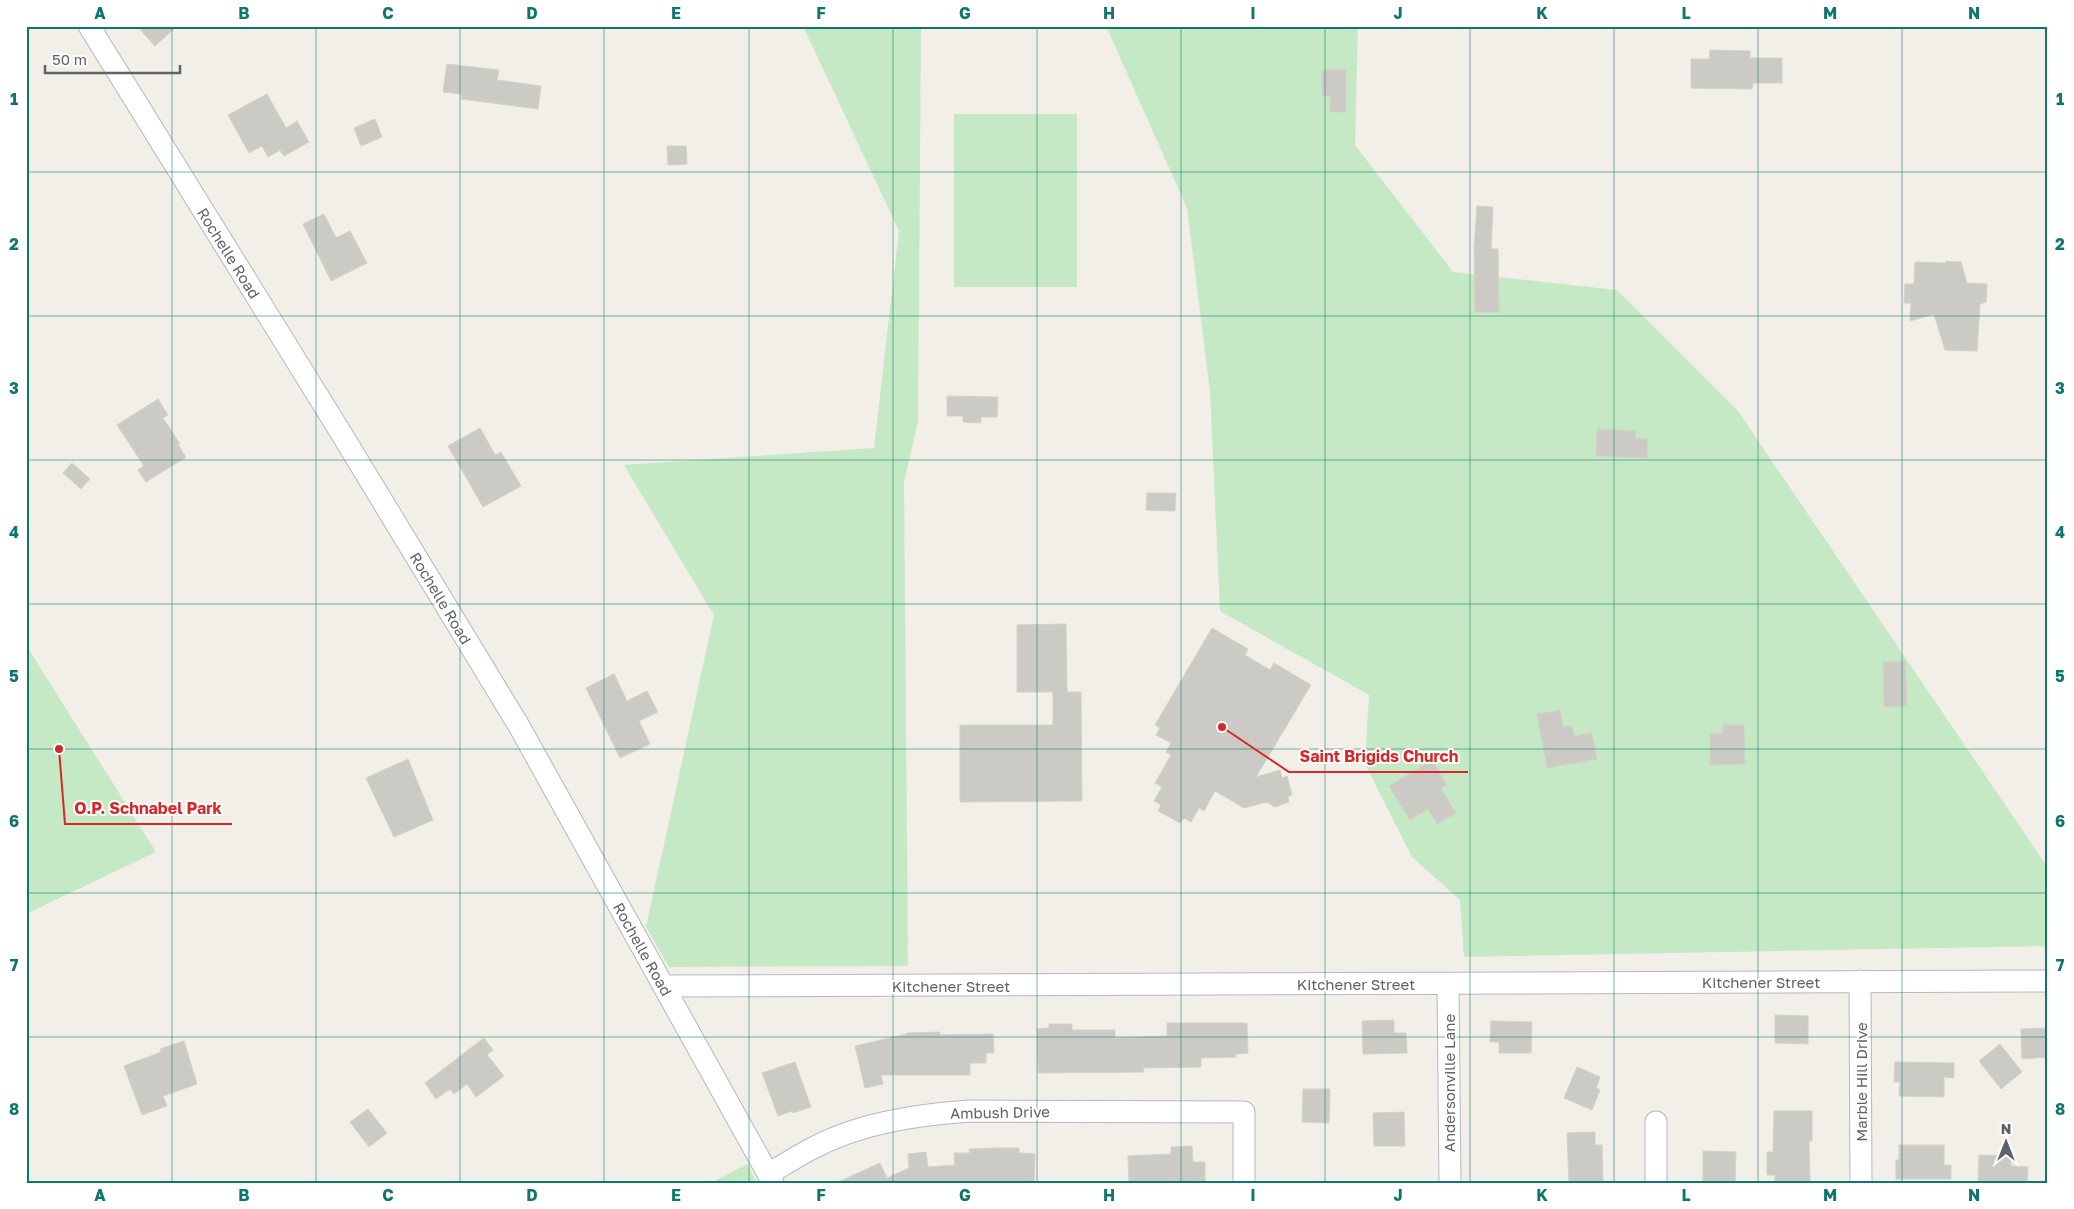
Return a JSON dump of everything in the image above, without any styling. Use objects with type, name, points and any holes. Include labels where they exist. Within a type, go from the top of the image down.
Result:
[{"type":"street","name":"Rochelle Road","points":[[89,26],[519,726],[770,1179]]},
{"type":"street","name":"Marble Hill Drive","points":[[1860,981],[1861,1183]]},
{"type":"street","name":"Kitchener Street","points":[[664,986],[2048,981]]},
{"type":"street","name":"Andersonville Lane","points":[[1448,984],[1450,1183]]},
{"type":"street","name":"Ambush Drive","points":[[770,1179],[812,1148],[850,1133],[889,1122],[929,1114],[970,1111],[1244,1112],[1244,1183]]},
{"type":"street","points":[[1656,1122],[1656,1183]]},
{"type":"green space","points":[[803,26],[921,26],[918,422],[904,481],[908,966],[669,967],[646,927],[714,615],[624,465],[874,448],[899,231]]},
{"type":"green space","points":[[1106,26],[1358,26],[1355,145],[1453,272],[1617,290],[1738,411],[2048,868],[2048,946],[1464,957],[1460,900],[1412,857],[1365,764],[1369,695],[1220,611],[1210,391],[1187,208]],"holes":[[[1345,69],[1346,112],[1330,112],[1330,96],[1322,96],[1322,70]],[[1597,429],[1635,431],[1635,438],[1648,439],[1647,458],[1596,456]],[[1905,661],[1884,706],[1883,662]],[[1560,710],[1563,727],[1571,726],[1574,736],[1592,733],[1596,759],[1547,768],[1537,714]],[[1723,725],[1744,725],[1745,764],[1710,764],[1710,734],[1723,733]]]},
{"type":"green space","points":[[954,114],[1077,114],[1077,287],[954,287]]},
{"type":"green space","points":[[26,645],[156,852],[26,914]]},
{"type":"green space","points":[[747,1164],[757,1183],[711,1183]]},
{"type":"building","points":[[137,26],[177,26],[155,46]]},
{"type":"building","points":[[1710,50],[1750,51],[1750,58],[1782,58],[1782,83],[1753,83],[1752,89],[1691,88],[1691,59],[1709,59]]},
{"type":"building","points":[[447,64],[499,70],[497,80],[541,86],[538,109],[461,99],[462,94],[443,92]]},
{"type":"building","points":[[1346,69],[1346,112],[1330,112],[1330,96],[1322,96],[1322,70]]},
{"type":"building","points":[[267,94],[286,128],[297,121],[309,142],[284,156],[280,150],[268,157],[262,146],[249,153],[228,115]]},
{"type":"building","points":[[375,119],[382,137],[361,146],[354,128]]},
{"type":"building","points":[[667,146],[686,146],[687,164],[668,165]]},
{"type":"building","points":[[1477,206],[1493,207],[1491,249],[1498,249],[1499,312],[1475,312],[1474,249]]},
{"type":"building","points":[[324,214],[336,238],[350,231],[367,263],[331,281],[303,224]]},
{"type":"building","points":[[1946,261],[1961,262],[1967,283],[1987,284],[1986,302],[1980,304],[1977,351],[1945,350],[1934,314],[1910,321],[1911,303],[1904,303],[1905,284],[1914,284],[1915,262],[1946,263]]},
{"type":"building","points":[[947,396],[998,397],[997,417],[981,417],[981,423],[963,422],[963,416],[947,416]]},
{"type":"building","points":[[158,399],[168,415],[163,418],[186,457],[146,482],[138,470],[144,466],[117,425]]},
{"type":"building","points":[[480,428],[495,455],[501,452],[521,486],[483,507],[448,446]]},
{"type":"building","points":[[1597,429],[1636,431],[1635,438],[1648,439],[1647,458],[1596,456]]},
{"type":"building","points":[[72,463],[90,479],[81,489],[63,473]]},
{"type":"building","points":[[1147,493],[1176,493],[1175,511],[1146,510]]},
{"type":"building","points":[[1066,624],[1067,692],[1081,692],[1082,801],[960,802],[960,725],[1053,725],[1053,692],[1017,692],[1017,625]]},
{"type":"building","points":[[1212,628],[1248,649],[1245,655],[1270,670],[1274,663],[1311,685],[1256,777],[1280,770],[1282,778],[1287,776],[1292,795],[1288,796],[1289,802],[1275,807],[1267,802],[1244,808],[1215,791],[1204,811],[1199,808],[1191,822],[1184,818],[1180,823],[1158,811],[1161,805],[1154,801],[1162,787],[1155,783],[1171,755],[1166,752],[1171,743],[1156,735],[1160,728],[1155,725]]},
{"type":"building","points":[[1905,661],[1907,706],[1884,707],[1883,662]]},
{"type":"building","points":[[614,674],[627,701],[647,691],[658,712],[639,721],[650,744],[620,758],[586,688]]},
{"type":"building","points":[[1560,710],[1563,727],[1572,726],[1574,736],[1592,733],[1597,759],[1547,768],[1537,714]]},
{"type":"building","points":[[1723,725],[1744,725],[1745,764],[1710,765],[1710,734],[1723,733]]},
{"type":"building","points":[[408,759],[433,820],[394,837],[366,778]]},
{"type":"building","points":[[1432,760],[1447,785],[1441,788],[1456,813],[1437,824],[1428,809],[1410,820],[1389,786]]},
{"type":"building","points":[[1775,1015],[1808,1016],[1808,1044],[1775,1043]]},
{"type":"building","points":[[1394,1020],[1394,1033],[1406,1033],[1407,1053],[1363,1054],[1362,1021]]},
{"type":"building","points":[[1491,1021],[1532,1022],[1531,1053],[1499,1053],[1499,1042],[1490,1042]]},
{"type":"building","points":[[1167,1023],[1247,1023],[1248,1053],[1236,1054],[1236,1057],[1201,1058],[1201,1067],[1143,1068],[1144,1072],[1038,1073],[1037,1029],[1049,1028],[1049,1024],[1072,1024],[1072,1030],[1115,1030],[1115,1038],[1167,1036]]},
{"type":"building","points":[[2048,1028],[2048,1057],[2022,1059],[2021,1029]]},
{"type":"building","points":[[940,1032],[940,1035],[993,1034],[994,1053],[986,1053],[986,1063],[970,1063],[970,1075],[881,1075],[883,1084],[865,1088],[855,1046],[907,1033]]},
{"type":"building","points":[[484,1038],[493,1050],[487,1055],[504,1076],[476,1097],[467,1084],[454,1094],[450,1089],[436,1099],[425,1083]]},
{"type":"building","points":[[184,1041],[197,1084],[163,1096],[167,1106],[142,1115],[124,1066],[161,1052],[160,1049]]},
{"type":"building","points":[[2000,1044],[2022,1072],[2001,1089],[1979,1061]]},
{"type":"building","points":[[795,1062],[811,1107],[778,1116],[762,1073]]},
{"type":"building","points":[[1895,1062],[1954,1063],[1954,1078],[1944,1077],[1944,1097],[1899,1096],[1900,1082],[1894,1082]]},
{"type":"building","points":[[1577,1067],[1600,1077],[1596,1088],[1600,1090],[1592,1110],[1564,1098]]},
{"type":"building","points":[[1303,1089],[1330,1089],[1329,1123],[1302,1122]]},
{"type":"building","points":[[368,1109],[387,1133],[369,1147],[350,1122]]},
{"type":"building","points":[[1774,1111],[1812,1111],[1812,1141],[1809,1141],[1810,1183],[1775,1183],[1775,1175],[1767,1175],[1767,1152],[1773,1152]]},
{"type":"building","points":[[1404,1112],[1405,1146],[1374,1146],[1373,1113]]},
{"type":"building","points":[[1595,1132],[1595,1145],[1602,1145],[1603,1183],[1569,1183],[1567,1133]]},
{"type":"building","points":[[1899,1145],[1944,1145],[1944,1165],[1951,1165],[1951,1179],[1896,1179],[1896,1160],[1899,1160]]},
{"type":"building","points":[[1192,1146],[1193,1162],[1205,1162],[1205,1183],[1129,1183],[1128,1156],[1171,1154],[1171,1147]]},
{"type":"building","points":[[1019,1148],[1019,1153],[1035,1154],[1034,1183],[836,1183],[880,1163],[887,1178],[909,1168],[908,1154],[926,1152],[928,1167],[955,1165],[954,1153],[970,1153],[969,1149]]},
{"type":"building","points":[[1703,1151],[1736,1152],[1735,1183],[1703,1183]]},
{"type":"building","points":[[1979,1155],[2011,1156],[2011,1166],[2028,1167],[2027,1183],[1978,1183]]},
{"type":"place","name":"Saint Brigids Church","points":[[1222,727]]},
{"type":"place","name":"O.P. Schnabel Park","points":[[59,749]]}]
